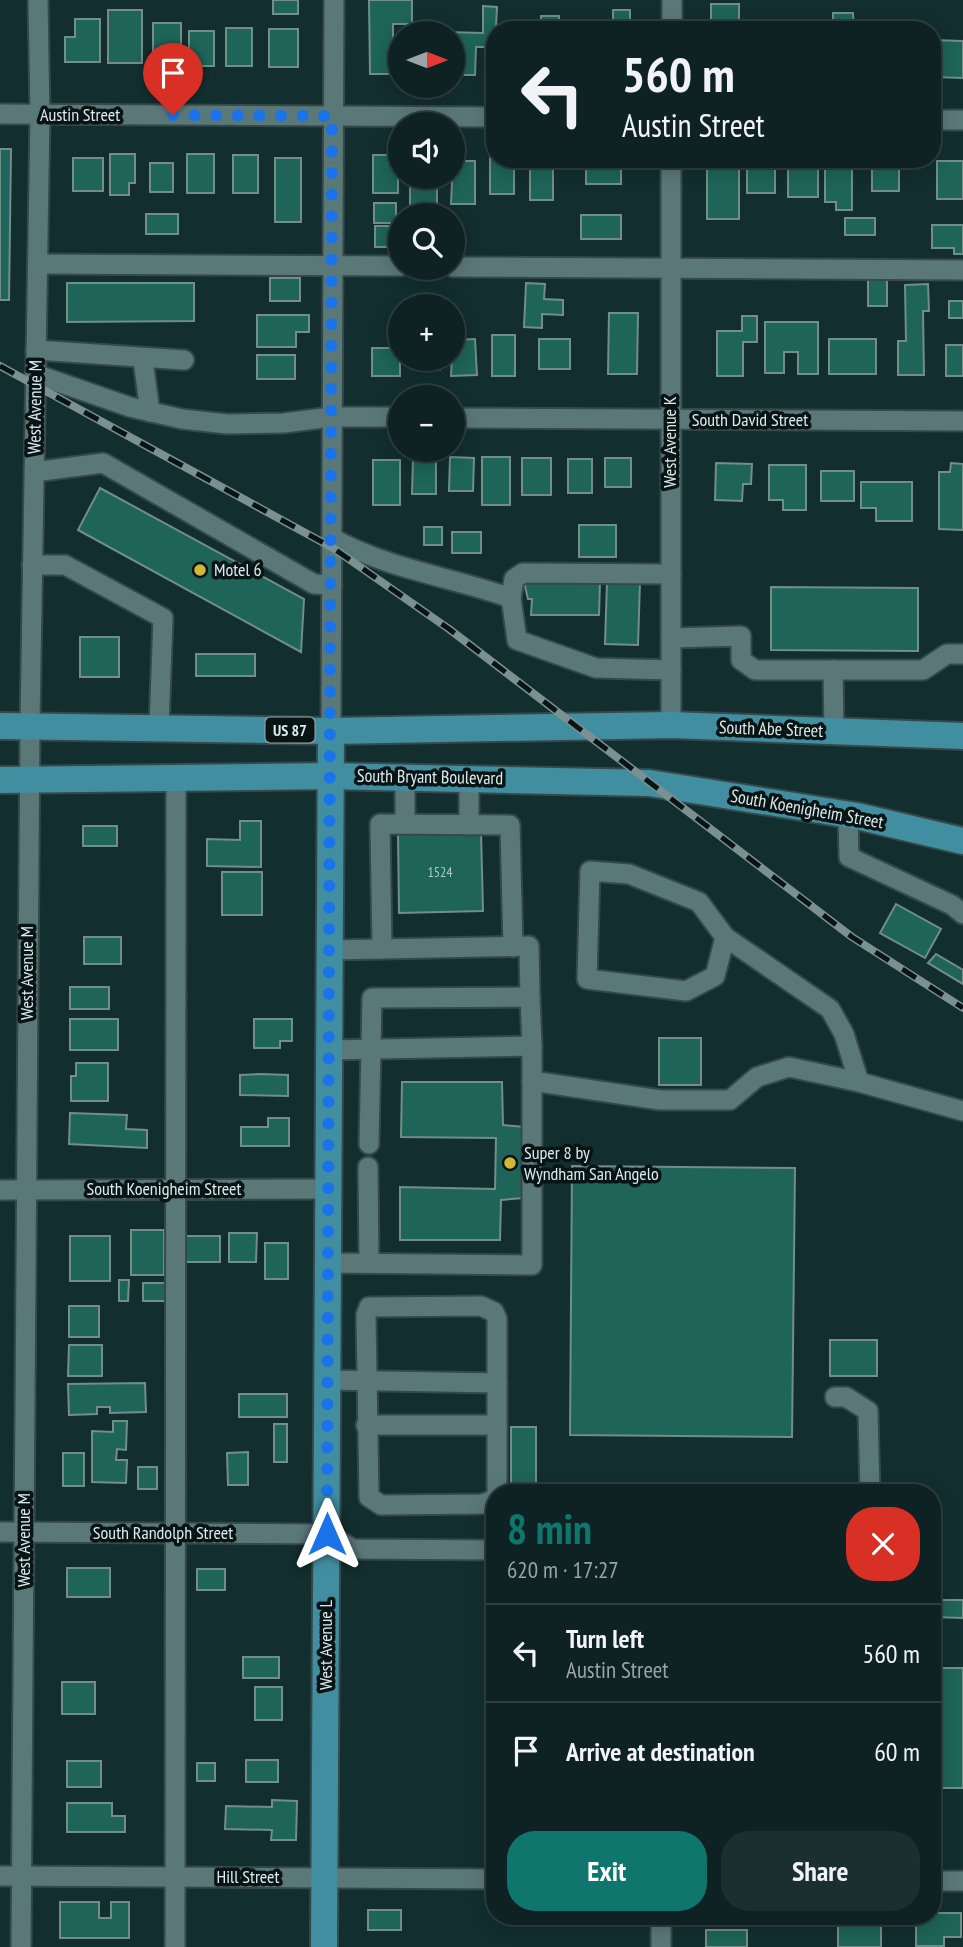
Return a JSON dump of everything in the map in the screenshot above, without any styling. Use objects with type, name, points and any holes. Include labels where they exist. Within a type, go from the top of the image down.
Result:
[{"type":"main road","name":"US 87","points":[[0,726],[30,724],[331,731]]},
{"type":"main road","name":"South Abe Street","points":[[331,731],[671,725],[963,736]]},
{"type":"main road","name":"West Avenue L","points":[[324,1947],[331,731]]},
{"type":"main road","name":"South Bryant Boulevard","points":[[0,780],[331,776],[649,783]]},
{"type":"main road","name":"South Koenigheim Street","points":[[649,783],[848,815],[963,841]]},
{"type":"street","name":"West Avenue M","points":[[21,1947],[29,779],[40,114],[38,0]]},
{"type":"street","name":"West Avenue L","points":[[331,731],[334,0]]},
{"type":"street","points":[[672,0],[672,21]]},
{"type":"street","name":"Austin Street","points":[[0,114],[486,117]]},
{"type":"street","points":[[941,120],[963,120]]},
{"type":"street","name":"West Avenue K","points":[[671,168],[671,725]]},
{"type":"street","points":[[38,264],[388,266]]},
{"type":"street","points":[[465,267],[963,270]]},
{"type":"street","points":[[36,350],[143,360],[184,360]]},
{"type":"street","points":[[143,360],[150,412]]},
{"type":"street","points":[[36,374],[150,412],[227,424],[284,423],[331,417],[388,417]]},
{"type":"street","name":"South David Street","points":[[465,418],[963,421]]},
{"type":"street","points":[[34,472],[103,463],[314,584],[332,585]]},
{"type":"street","points":[[332,538],[395,566],[468,583],[511,598]]},
{"type":"street","points":[[32,565],[65,565],[163,618],[159,727]]},
{"type":"street","points":[[671,574],[523,573],[514,579],[511,598],[517,639],[596,668],[671,670]]},
{"type":"street","points":[[671,638],[741,636],[741,660],[755,670],[923,670],[947,654],[963,654]]},
{"type":"street","points":[[833,670],[834,732]]},
{"type":"street","points":[[175,1947],[176,777]]},
{"type":"street","points":[[405,777],[405,824]]},
{"type":"street","points":[[469,778],[469,825]]},
{"type":"street","points":[[848,815],[849,858],[952,905],[963,914]]},
{"type":"street","points":[[382,949],[380,824],[510,825],[513,947]]},
{"type":"street","points":[[725,937],[715,976],[686,990],[587,979],[590,871],[629,874],[699,902],[725,937],[830,1009],[844,1034],[859,1082]]},
{"type":"street","points":[[327,1263],[532,1265],[529,946],[329,950]]},
{"type":"street","points":[[369,1144],[372,999],[530,997]]},
{"type":"street","points":[[329,1050],[531,1046]]},
{"type":"street","points":[[531,1081],[660,1100],[730,1100],[757,1077],[789,1067],[859,1082],[963,1111]]},
{"type":"street","points":[[368,1167],[369,1264]]},
{"type":"street","name":"South Koenigheim Street","points":[[0,1190],[328,1189]]},
{"type":"street","points":[[486,1502],[381,1505],[373,1502],[366,1490],[366,1315],[369,1307],[481,1306],[489,1309],[496,1318],[497,1484]]},
{"type":"street","points":[[327,1380],[497,1383]]},
{"type":"street","points":[[835,1397],[846,1397],[868,1411],[870,1484]]},
{"type":"street","points":[[366,1425],[497,1425]]},
{"type":"street","name":"South Randolph Street","points":[[0,1532],[327,1534]]},
{"type":"street","points":[[327,1534],[353,1549],[486,1550]]},
{"type":"street","name":"Hill Street","points":[[0,1876],[486,1879]]},
{"type":"street","points":[[941,1881],[963,1881]]},
{"type":"street","points":[[661,1925],[661,1947]]},
{"type":"building","points":[[273,0],[298,0],[298,14],[273,14]]},
{"type":"building","points":[[369,0],[412,0],[412,21],[388,21],[388,74],[370,74]]},
{"type":"building","points":[[711,4],[739,4],[739,21],[711,21]]},
{"type":"building","points":[[483,6],[497,7],[496,21],[486,21],[486,47],[476,47],[475,75],[466,75],[466,33],[483,33]]},
{"type":"building","points":[[108,10],[142,10],[142,63],[108,63]]},
{"type":"building","points":[[613,10],[630,10],[630,21],[613,21]]},
{"type":"building","points":[[833,13],[853,13],[853,21],[833,21]]},
{"type":"building","points":[[541,16],[559,16],[559,21],[541,21]]},
{"type":"building","points":[[75,19],[100,19],[100,62],[65,62],[65,37],[75,37]]},
{"type":"building","points":[[153,23],[181,23],[181,63],[153,63]]},
{"type":"building","points":[[226,28],[252,28],[252,66],[226,66]]},
{"type":"building","points":[[269,29],[298,29],[298,67],[269,67]]},
{"type":"building","points":[[189,31],[214,31],[214,66],[189,66]]},
{"type":"building","points":[[941,40],[963,41],[963,78],[941,77]]},
{"type":"building","points":[[0,149],[11,149],[9,300],[0,300]]},
{"type":"building","points":[[110,154],[135,154],[135,183],[129,183],[129,195],[110,195]]},
{"type":"building","points":[[187,154],[214,154],[214,193],[187,193]]},
{"type":"building","points":[[233,155],[258,155],[258,193],[233,193]]},
{"type":"building","points":[[373,155],[388,155],[388,189],[398,189],[398,193],[373,193]]},
{"type":"building","points":[[73,158],[103,158],[103,191],[73,191]]},
{"type":"building","points":[[275,158],[301,158],[301,222],[275,222]]},
{"type":"building","points":[[465,161],[475,161],[475,204],[451,203],[452,189],[465,189]]},
{"type":"building","points":[[941,161],[963,161],[963,199],[937,199],[937,168],[941,168]]},
{"type":"building","points":[[150,163],[173,163],[173,192],[150,192]]},
{"type":"building","points":[[490,168],[514,168],[514,194],[490,194]]},
{"type":"building","points":[[530,168],[553,168],[553,200],[530,200]]},
{"type":"building","points":[[586,168],[621,168],[621,184],[586,184]]},
{"type":"building","points":[[707,168],[739,168],[739,219],[707,219]]},
{"type":"building","points":[[747,168],[775,168],[775,193],[747,193]]},
{"type":"building","points":[[788,168],[818,168],[818,197],[788,197]]},
{"type":"building","points":[[825,168],[852,168],[852,210],[836,210],[836,202],[825,202]]},
{"type":"building","points":[[872,168],[899,168],[899,191],[872,191]]},
{"type":"building","points":[[410,189],[437,189],[437,203],[410,203]]},
{"type":"building","points":[[374,203],[388,203],[388,223],[374,223]]},
{"type":"building","points":[[146,214],[178,214],[178,234],[146,234]]},
{"type":"building","points":[[581,215],[621,215],[621,239],[581,239]]},
{"type":"building","points":[[845,218],[875,218],[875,235],[845,235]]},
{"type":"building","points":[[932,225],[963,225],[963,254],[954,254],[954,248],[932,248]]},
{"type":"building","points":[[375,226],[388,226],[388,247],[375,247]]},
{"type":"building","points":[[270,278],[300,278],[300,301],[270,301]]},
{"type":"building","points":[[868,279],[887,279],[887,306],[868,306]]},
{"type":"building","points":[[67,283],[194,283],[194,321],[67,322]]},
{"type":"building","points":[[526,283],[545,284],[544,299],[563,300],[563,315],[542,314],[542,328],[524,327]]},
{"type":"building","points":[[928,284],[929,311],[923,311],[924,375],[898,375],[898,341],[906,341],[905,285]]},
{"type":"building","points":[[949,301],[963,301],[963,318],[949,318]]},
{"type":"building","points":[[609,313],[638,313],[637,374],[608,374]]},
{"type":"building","points":[[257,315],[309,315],[309,332],[296,332],[296,347],[257,347]]},
{"type":"building","points":[[742,316],[757,316],[757,342],[743,342],[743,376],[717,376],[717,331],[742,331]]},
{"type":"building","points":[[765,322],[818,322],[818,374],[798,374],[798,352],[784,352],[784,373],[765,373]]},
{"type":"building","points":[[492,335],[515,335],[515,376],[492,376]]},
{"type":"building","points":[[465,339],[475,339],[477,375],[451,376],[451,371],[465,371]]},
{"type":"building","points":[[539,339],[570,339],[570,369],[539,369]]},
{"type":"building","points":[[829,339],[876,339],[876,374],[829,374]]},
{"type":"building","points":[[946,345],[963,345],[963,376],[946,376]]},
{"type":"building","points":[[372,348],[388,348],[388,371],[400,371],[400,376],[372,376]]},
{"type":"building","points":[[257,355],[295,355],[295,379],[257,379]]},
{"type":"building","points":[[482,457],[510,457],[510,505],[482,505]]},
{"type":"building","points":[[465,458],[474,458],[473,491],[449,491],[450,462],[465,462]]},
{"type":"building","points":[[522,458],[551,458],[551,495],[522,495]]},
{"type":"building","points":[[605,458],[631,458],[631,487],[605,487]]},
{"type":"building","points":[[568,459],[592,459],[592,493],[568,493]]},
{"type":"building","points":[[373,460],[400,462],[400,505],[373,505]]},
{"type":"building","points":[[413,462],[436,462],[436,494],[412,494]]},
{"type":"building","points":[[716,463],[752,464],[751,484],[743,484],[742,501],[715,500]]},
{"type":"building","points":[[951,463],[963,464],[963,530],[939,529],[939,472],[950,472]]},
{"type":"building","points":[[769,465],[806,465],[806,510],[783,510],[783,500],[769,500]]},
{"type":"building","points":[[821,471],[854,471],[854,501],[821,501]]},
{"type":"building","points":[[861,482],[912,482],[912,521],[876,521],[876,508],[861,508]]},
{"type":"building","points":[[100,488],[304,599],[301,652],[78,530]]},
{"type":"building","points":[[579,525],[616,525],[616,557],[579,557]]},
{"type":"building","points":[[424,527],[442,527],[442,545],[424,545]]},
{"type":"building","points":[[452,532],[481,532],[481,553],[452,553]]},
{"type":"building","points":[[607,581],[640,582],[638,645],[605,644]]},
{"type":"building","points":[[524,582],[600,582],[599,615],[531,615],[532,599],[528,599]]},
{"type":"building","points":[[771,587],[918,588],[918,651],[771,650]]},
{"type":"building","points":[[80,637],[119,637],[119,677],[80,677]]},
{"type":"building","points":[[196,654],[255,654],[255,676],[196,676]]},
{"type":"building","points":[[240,821],[261,821],[261,867],[207,866],[207,839],[240,840]]},
{"type":"building","points":[[83,826],[117,826],[117,846],[83,846]]},
{"type":"building","points":[[481,831],[483,911],[399,913],[398,832]]},
{"type":"building","points":[[222,872],[262,872],[262,915],[222,915]]},
{"type":"building","points":[[896,904],[941,929],[925,958],[880,933]]},
{"type":"building","points":[[84,937],[121,937],[121,964],[84,964]]},
{"type":"building","points":[[936,954],[963,970],[963,984],[928,963]]},
{"type":"building","points":[[70,987],[109,987],[109,1009],[70,1009]]},
{"type":"building","points":[[70,1019],[118,1019],[118,1050],[70,1050]]},
{"type":"building","points":[[254,1019],[292,1019],[292,1041],[280,1041],[280,1048],[254,1048]]},
{"type":"building","points":[[659,1038],[701,1038],[701,1085],[659,1085]]},
{"type":"building","points":[[76,1063],[108,1063],[108,1101],[71,1101],[71,1076],[76,1076]]},
{"type":"building","points":[[240,1075],[288,1075],[288,1096],[240,1095]]},
{"type":"building","name":"Super 8 by Wyndham San Angelo","points":[[402,1082],[502,1082],[503,1125],[525,1127],[523,1198],[501,1200],[500,1240],[400,1240],[400,1187],[495,1189],[496,1138],[401,1137]]},
{"type":"building","points":[[70,1113],[127,1115],[126,1129],[147,1130],[147,1148],[69,1144]]},
{"type":"building","points":[[268,1118],[289,1118],[289,1146],[241,1146],[241,1127],[268,1127]]},
{"type":"building","points":[[572,1166],[795,1168],[792,1437],[570,1435]]},
{"type":"building","points":[[131,1230],[164,1230],[164,1275],[131,1275]]},
{"type":"building","points":[[229,1233],[257,1233],[256,1262],[229,1262]]},
{"type":"building","points":[[70,1236],[110,1236],[110,1281],[70,1281]]},
{"type":"building","points":[[185,1236],[220,1236],[220,1262],[185,1262]]},
{"type":"building","points":[[265,1243],[288,1243],[288,1279],[265,1279]]},
{"type":"building","points":[[119,1280],[129,1280],[128,1301],[119,1301]]},
{"type":"building","points":[[143,1283],[165,1283],[165,1301],[143,1301]]},
{"type":"building","points":[[69,1306],[99,1306],[99,1337],[69,1337]]},
{"type":"building","points":[[830,1340],[877,1340],[877,1376],[830,1376]]},
{"type":"building","points":[[69,1345],[102,1345],[102,1376],[68,1376]]},
{"type":"building","points":[[145,1383],[146,1412],[110,1413],[110,1407],[97,1407],[97,1414],[69,1415],[68,1384]]},
{"type":"building","points":[[239,1394],[287,1394],[287,1417],[239,1417]]},
{"type":"building","points":[[113,1421],[127,1421],[126,1450],[117,1449],[116,1460],[127,1460],[126,1483],[92,1482],[92,1431],[113,1432]]},
{"type":"building","points":[[274,1424],[287,1424],[287,1462],[274,1462]]},
{"type":"building","points":[[511,1427],[536,1427],[536,1484],[511,1484]]},
{"type":"building","points":[[248,1452],[248,1485],[228,1485],[227,1453]]},
{"type":"building","points":[[63,1453],[84,1453],[84,1486],[63,1486]]},
{"type":"building","points":[[138,1467],[157,1467],[157,1489],[138,1489]]},
{"type":"building","points":[[67,1568],[110,1568],[110,1597],[67,1597]]},
{"type":"building","points":[[197,1569],[225,1569],[225,1590],[197,1590]]},
{"type":"building","points":[[941,1600],[963,1600],[963,1618],[941,1617]]},
{"type":"building","points":[[243,1657],[279,1657],[279,1678],[243,1678]]},
{"type":"building","points":[[941,1668],[963,1668],[963,1788],[941,1788]]},
{"type":"building","points":[[62,1682],[95,1682],[95,1714],[62,1714]]},
{"type":"building","points":[[255,1687],[282,1687],[282,1720],[255,1720]]},
{"type":"building","points":[[246,1760],[278,1760],[278,1782],[246,1782]]},
{"type":"building","points":[[67,1761],[101,1761],[101,1787],[67,1787]]},
{"type":"building","points":[[197,1763],[215,1763],[215,1781],[197,1781]]},
{"type":"building","points":[[272,1800],[297,1801],[296,1840],[271,1840],[272,1830],[225,1829],[226,1806],[272,1807]]},
{"type":"building","points":[[67,1803],[112,1803],[112,1816],[125,1816],[125,1832],[67,1832]]},
{"type":"building","points":[[60,1902],[99,1902],[99,1918],[111,1918],[111,1902],[129,1902],[129,1938],[60,1938]]},
{"type":"building","points":[[368,1910],[401,1910],[401,1930],[368,1930]]},
{"type":"building","points":[[941,1913],[961,1913],[961,1937],[944,1937],[944,1946],[916,1946],[916,1925],[941,1925]]},
{"type":"building","points":[[838,1925],[881,1925],[881,1947],[838,1947]]},
{"type":"building","points":[[706,1930],[747,1930],[747,1947],[706,1947]]},
{"type":"railway","points":[[0,366],[333,548],[449,629],[852,937],[963,1008]]},
{"type":"place","name":"Motel 6","points":[[200,570]]},
{"type":"place","name":"Super 8 by Wyndham San Angelo","points":[[510,1163]]},
{"type":"route","points":[[173,115],[332,116],[327,1534]]}]
